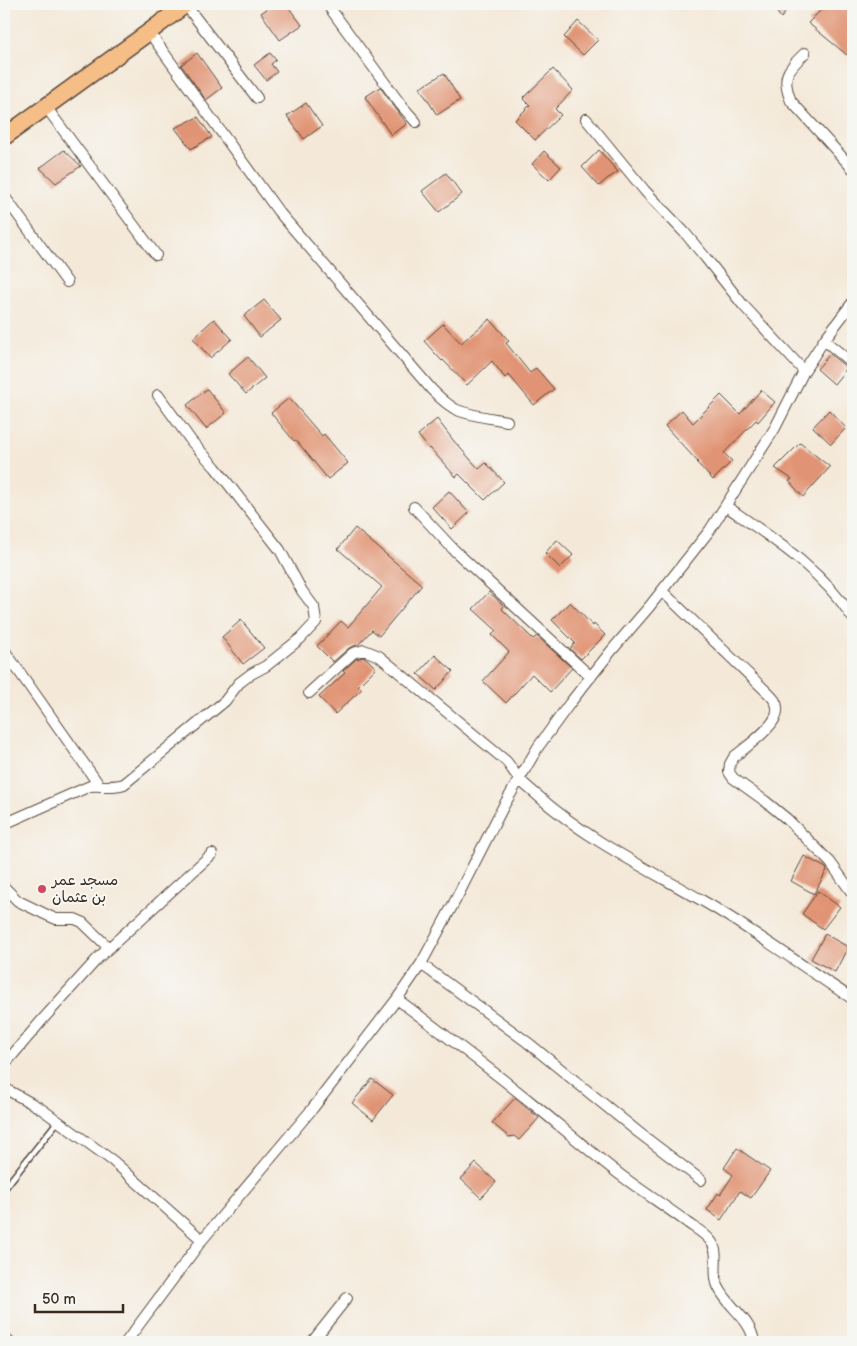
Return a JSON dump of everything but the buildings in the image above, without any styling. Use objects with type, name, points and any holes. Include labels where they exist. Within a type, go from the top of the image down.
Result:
[{"type":"main road","points":[[4,137],[185,4]]},
{"type":"street","points":[[185,4],[257,98]]},
{"type":"street","points":[[327,4],[401,105],[416,122]]},
{"type":"street","points":[[149,32],[278,212],[432,390],[444,402],[456,410],[507,421]]},
{"type":"street","points":[[805,53],[792,64],[788,72],[786,81],[788,96],[853,169]]},
{"type":"street","points":[[46,107],[156,255]]},
{"type":"street","points":[[586,119],[645,191],[685,233],[743,305],[804,371]]},
{"type":"street","points":[[4,196],[67,282]]},
{"type":"street","points":[[126,1342],[202,1240],[314,1108],[397,999],[421,964],[503,807],[538,747],[570,703],[710,530],[775,428],[804,371],[824,340],[853,302]]},
{"type":"street","points":[[824,340],[853,364]]},
{"type":"street","points":[[4,824],[90,786],[109,787],[124,784],[225,702],[239,683],[250,674],[266,666],[316,622],[314,607],[302,591],[280,550],[215,467],[192,442],[158,395]]},
{"type":"street","points":[[726,506],[802,561],[830,588],[853,618]]},
{"type":"street","points":[[414,507],[454,550],[591,677]]},
{"type":"street","points":[[662,591],[769,694],[778,709],[776,719],[770,726],[734,757],[730,764],[729,772],[733,778],[786,819],[830,862],[853,894]]},
{"type":"street","points":[[4,650],[99,785]]},
{"type":"street","points":[[309,693],[353,654],[364,650],[379,656],[506,761],[519,779],[553,809],[590,835],[712,906],[853,999]]},
{"type":"street","points":[[4,1065],[42,1019],[99,957],[212,854]]},
{"type":"street","points":[[4,887],[18,901],[49,916],[56,919],[75,919],[82,922],[109,948]]},
{"type":"street","points":[[421,964],[527,1042],[638,1132],[701,1180]]},
{"type":"street","points":[[397,999],[484,1065],[624,1178],[709,1238],[715,1247],[717,1284],[751,1329],[754,1342]]},
{"type":"street","points":[[4,1088],[40,1108],[113,1161],[202,1240]]},
{"type":"street","points":[[312,1342],[347,1298]]},
{"type":"street","points":[[4,1338],[9,1342]]},
{"type":"lane","points":[[4,1189],[58,1121]]},
{"type":"place","name":"مسجد عمر بن عثمان","points":[[42,889]]}]
